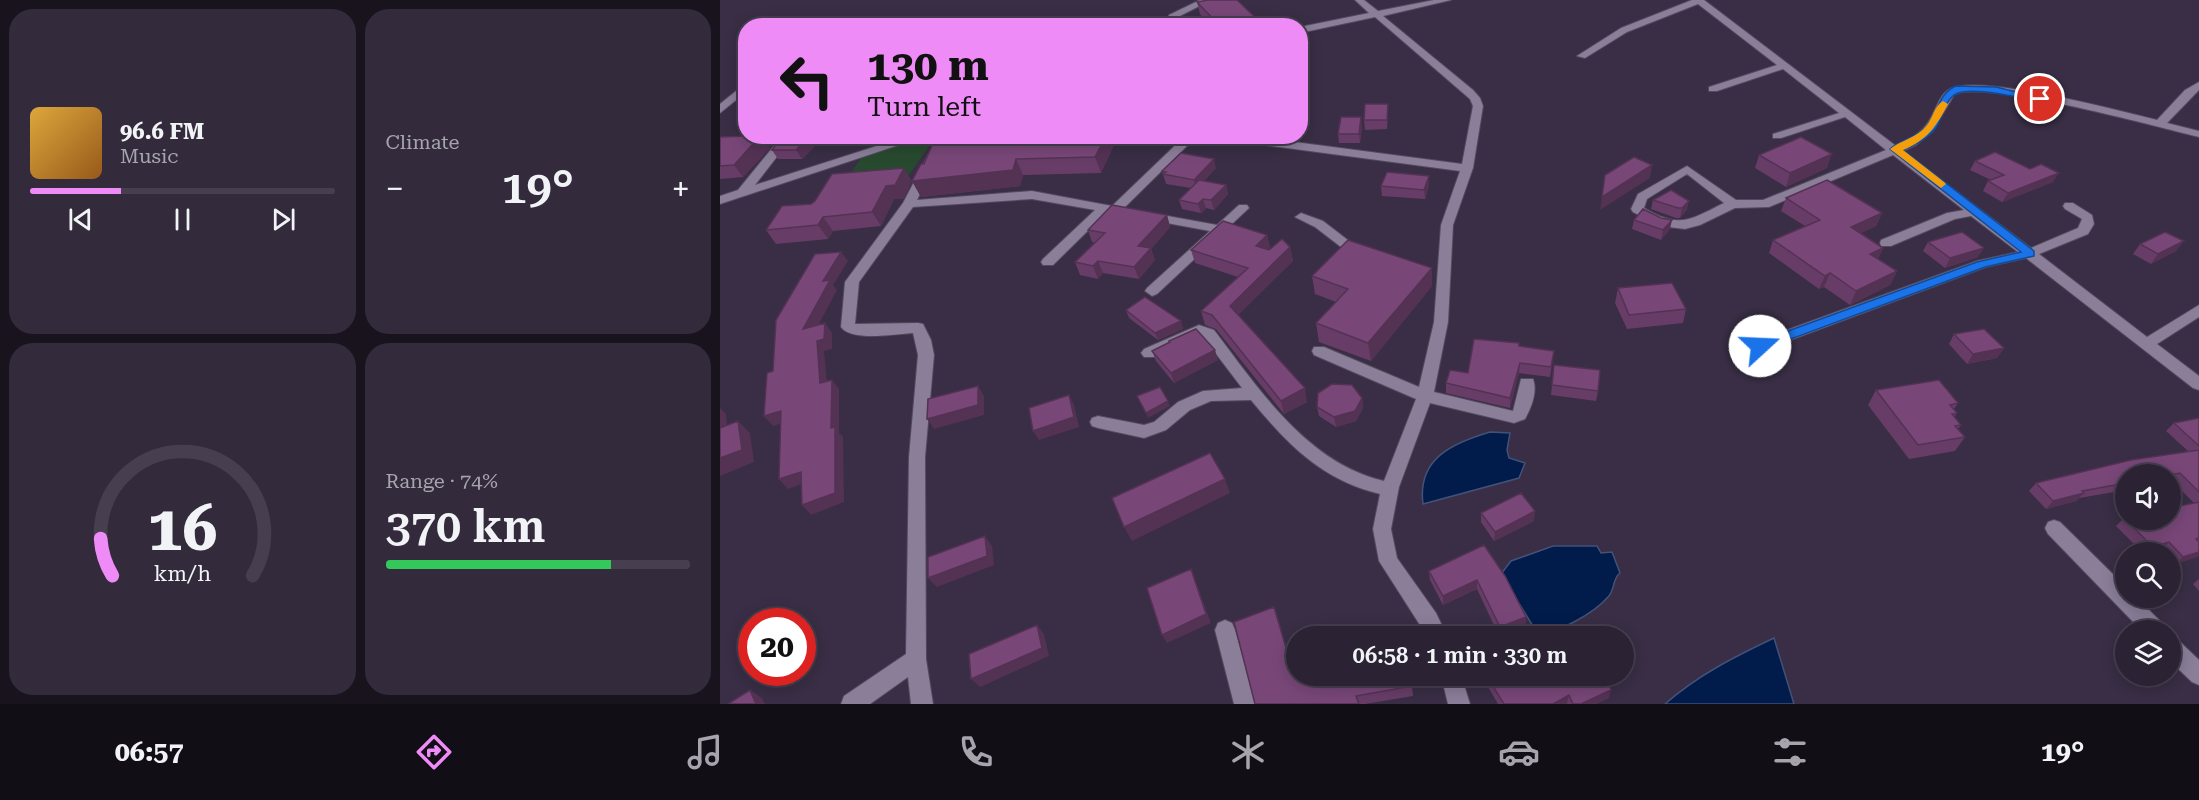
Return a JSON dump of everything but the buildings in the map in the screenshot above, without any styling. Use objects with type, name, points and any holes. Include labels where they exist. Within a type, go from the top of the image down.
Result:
[{"type":"street","points":[[1172,18],[1206,0]]},
{"type":"street","points":[[1359,0],[1475,98],[1478,106],[1467,168],[1447,225],[1438,281],[1441,322],[1425,396],[1389,489],[1382,529],[1388,561],[1432,626]]},
{"type":"street","points":[[1308,28],[1447,0]]},
{"type":"street","points":[[1582,56],[1617,32],[1699,0],[2199,384]]},
{"type":"street","points":[[1713,89],[1785,65]]},
{"type":"street","points":[[2160,124],[2189,92],[2199,85]]},
{"type":"street","points":[[1733,204],[1687,169],[1642,197],[1638,209],[1669,226],[1681,227],[1733,204],[1766,204],[1912,143],[1931,128],[1948,95],[1956,89],[1996,90],[2199,134]]},
{"type":"street","points":[[720,110],[738,93]]},
{"type":"street","points":[[1777,136],[1848,113]]},
{"type":"street","points":[[743,192],[782,144]]},
{"type":"street","points":[[720,200],[896,144]]},
{"type":"street","points":[[922,704],[916,659],[917,457],[927,355],[924,340],[918,328],[857,332],[848,327],[852,282],[909,204],[940,144]]},
{"type":"street","points":[[1048,262],[1183,144]]},
{"type":"street","points":[[1281,144],[1467,168]]},
{"type":"street","points":[[909,204],[1032,195],[1219,229]]},
{"type":"street","points":[[1760,346],[1982,264],[2030,253],[2083,231],[2088,224],[2088,218],[2069,206]]},
{"type":"street","points":[[1152,291],[1243,208]]},
{"type":"street","points":[[1886,243],[1951,216],[1976,211]]},
{"type":"street","points":[[1301,217],[1318,224],[1367,258]]},
{"type":"street","points":[[2147,344],[2199,310]]},
{"type":"street","points":[[1149,353],[1199,330],[1209,334],[1256,394],[1308,450],[1330,467],[1351,478],[1389,489]]},
{"type":"street","points":[[1319,351],[1425,396],[1514,417],[1519,415],[1524,406],[1527,383]]},
{"type":"street","points":[[1098,422],[1144,432],[1160,426],[1184,406],[1209,395],[1256,394]]},
{"type":"street","points":[[2054,528],[2144,620]]},
{"type":"street","points":[[1225,630],[1245,704]]},
{"type":"street","points":[[2181,657],[2199,675]]},
{"type":"street","points":[[852,704],[916,659]]},
{"type":"street","points":[[1454,686],[1460,704]]},
{"type":"green space","points":[[902,144],[931,144],[904,182],[841,188],[861,158]]},
{"type":"water","points":[[1490,432],[1510,433],[1507,450],[1509,458],[1525,463],[1519,478],[1423,504],[1426,475],[1440,455],[1463,441]]},
{"type":"water","points":[[1553,546],[1597,546],[1601,553],[1612,552],[1620,573],[1610,594],[1585,616],[1566,626],[1533,626],[1501,574],[1511,561]]},
{"type":"water","points":[[1774,638],[1794,704],[1665,704],[1703,675]]},
{"type":"slow traffic","points":[[1941,184],[1895,149],[1912,143],[1931,128],[1943,104]]},
{"type":"route","points":[[1760,346],[1982,264],[2030,253],[1895,149],[1912,143],[1931,128],[1948,95],[1956,89],[1996,90],[2040,99]]}]
